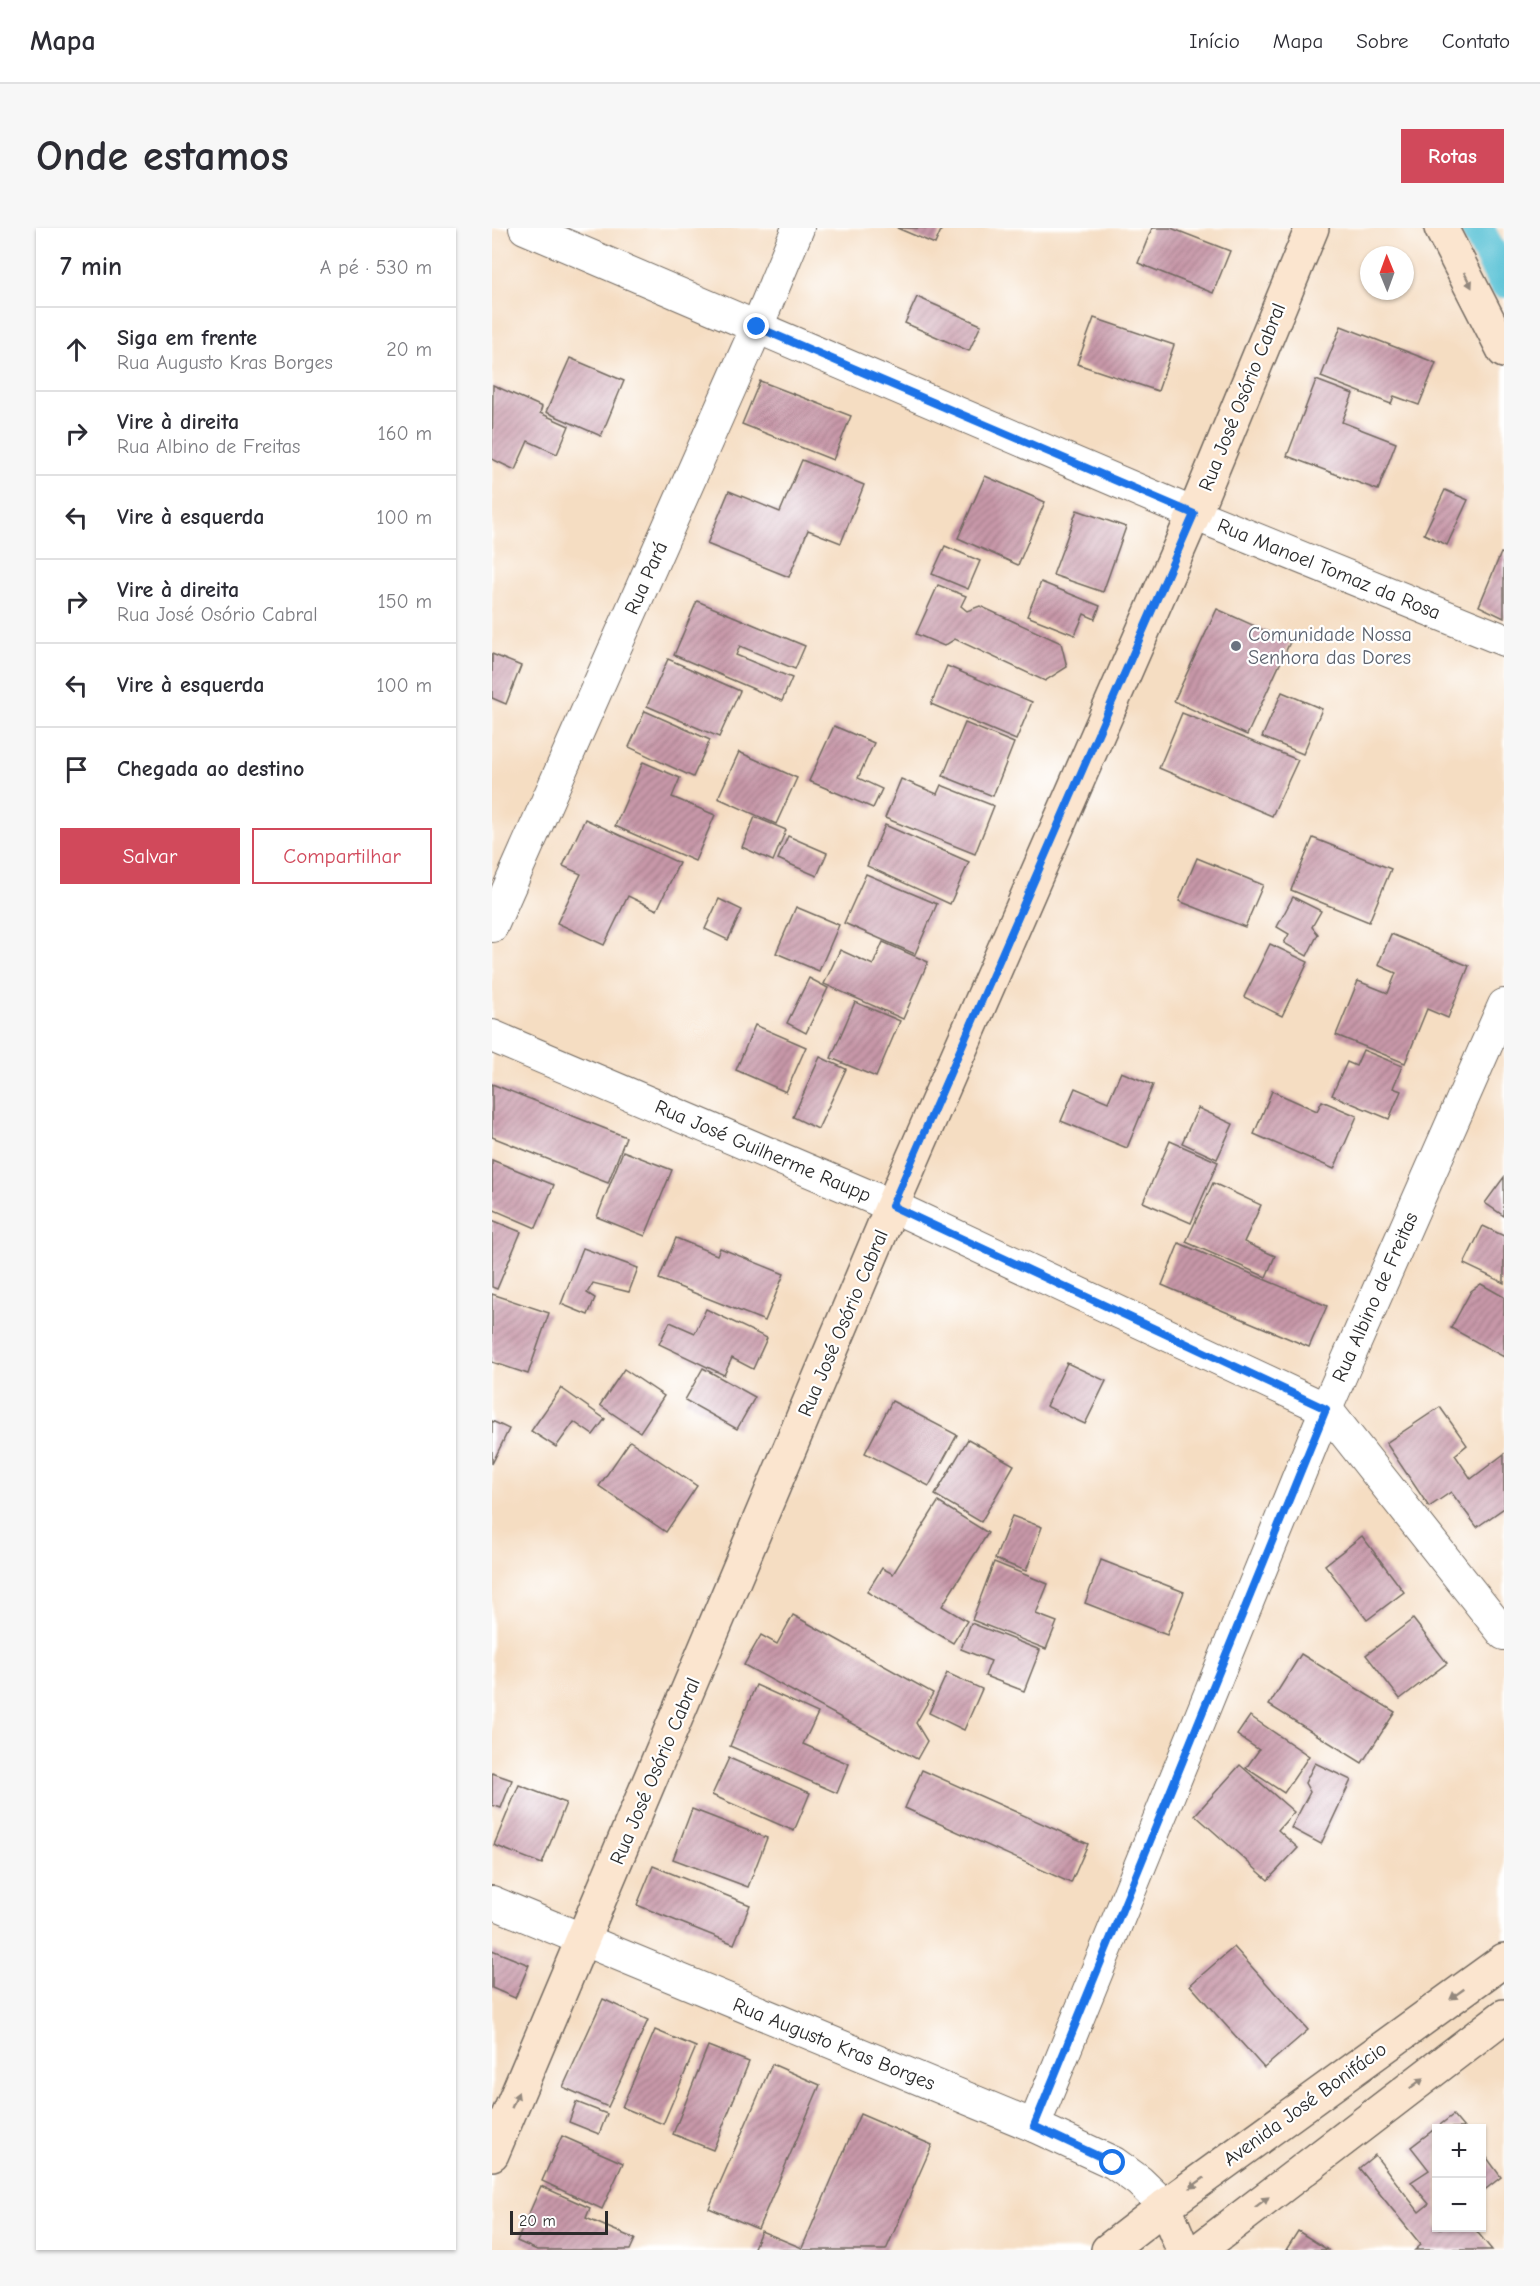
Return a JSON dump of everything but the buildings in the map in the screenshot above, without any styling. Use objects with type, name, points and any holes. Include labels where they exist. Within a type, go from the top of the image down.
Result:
[{"type":"street","name":"Rua Manoel Tomaz da Rosa","points":[[525,228],[1194,514],[1504,640]]},
{"type":"street","name":"Rua Pará","points":[[492,926],[757,327],[798,228]]},
{"type":"street","name":"Rua José Osório Cabral","points":[[492,2154],[892,1206],[1194,514],[1312,228]]},
{"type":"street","points":[[1441,228],[1504,351]]},
{"type":"street","name":"Rua Albino de Freitas","points":[[1034,2126],[1326,1409],[1504,1005]]},
{"type":"street","name":"Rua José Guilherme Raupp","points":[[492,1036],[892,1206],[1326,1409],[1504,1634]]},
{"type":"street","name":"Rua Augusto Kras Borges","points":[[492,1902],[1034,2126],[1113,2163],[1138,2181],[1165,2206]]},
{"type":"street","name":"Avenida José Bonifácio","points":[[1108,2250],[1165,2206],[1504,1960]]},
{"type":"street","points":[[1199,2250],[1504,2016]]},
{"type":"street","points":[[1165,2206],[1183,2250]]},
{"type":"waterway","points":[[1477,228],[1504,281]]},
{"type":"place","name":"Comunidade Nossa Senhora das Dores","points":[[1236,646]]},
{"type":"route","points":[[757,327],[1194,514],[892,1206],[1326,1409],[1034,2126],[1113,2163]]}]
